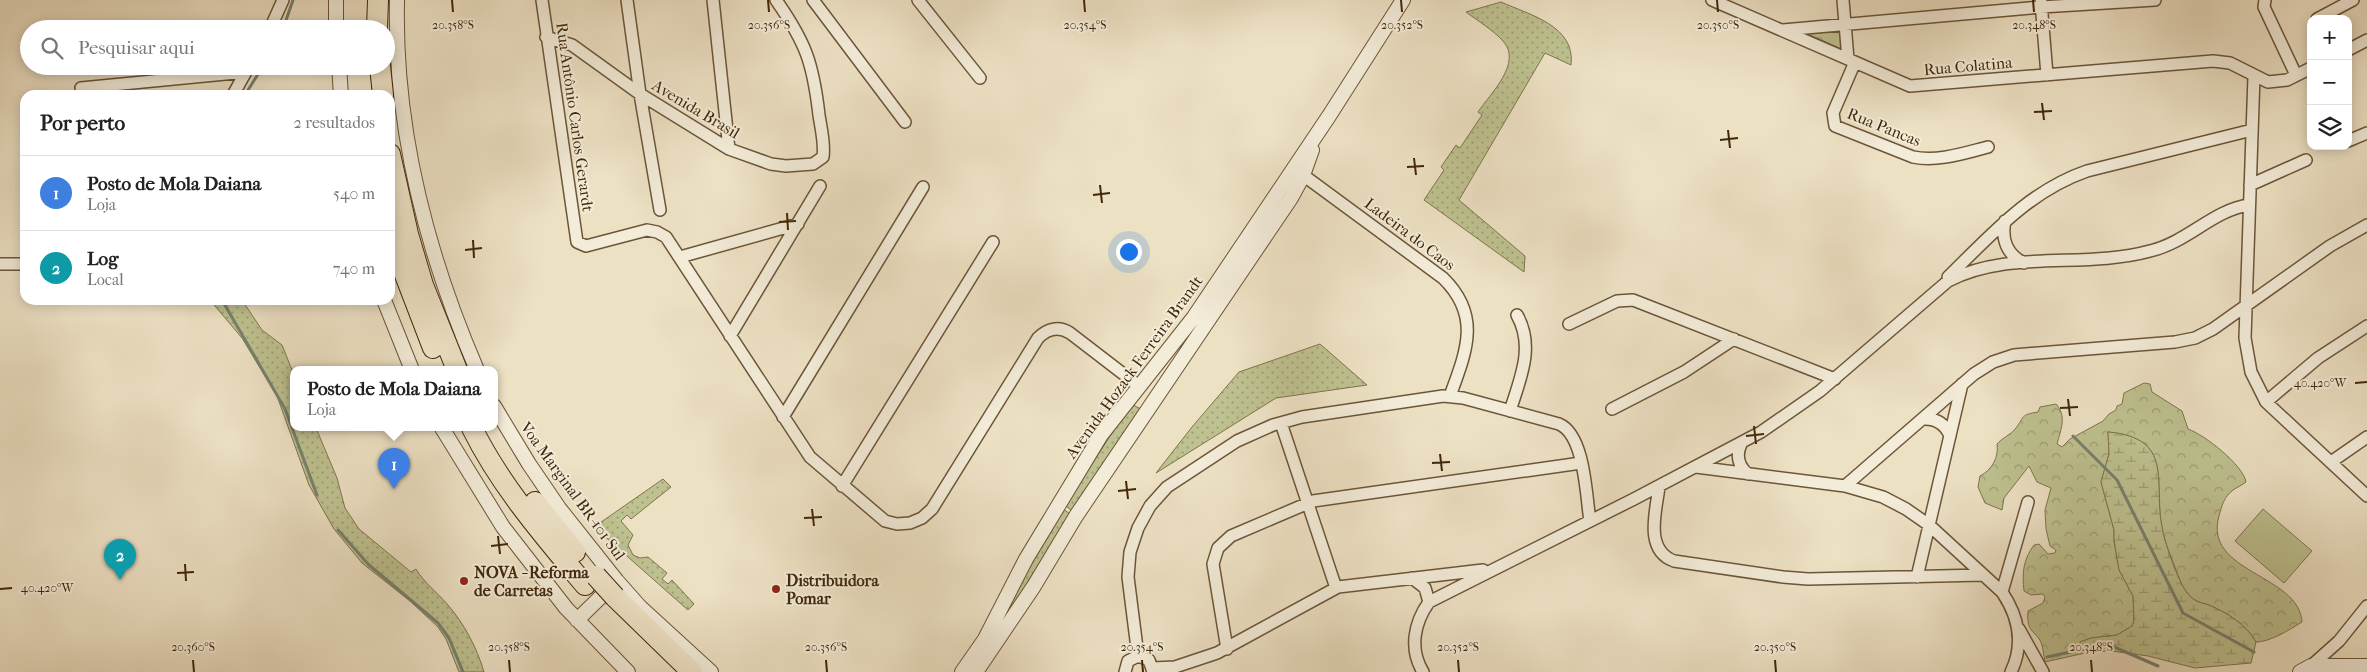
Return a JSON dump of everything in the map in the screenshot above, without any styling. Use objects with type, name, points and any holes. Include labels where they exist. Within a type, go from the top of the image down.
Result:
[{"type":"highway","points":[[364,0],[364,20]]},
{"type":"highway","points":[[377,20],[378,0]]},
{"type":"highway","points":[[367,75],[368,90]]},
{"type":"highway","points":[[381,75],[382,90]]},
{"type":"highway","points":[[395,176],[418,268],[455,366]]},
{"type":"highway","points":[[395,239],[404,275],[442,366]]},
{"type":"highway","points":[[474,431],[501,476],[543,535],[604,589],[692,672]]},
{"type":"highway","points":[[498,431],[532,497],[604,589],[675,672]]},
{"type":"street","points":[[274,20],[283,0]]},
{"type":"street","points":[[336,0],[336,20]]},
{"type":"street","points":[[397,0],[400,98],[424,220],[444,282],[476,366]]},
{"type":"street","name":"Rua Antônio Carlos Gerardt","points":[[542,0],[576,239],[581,245],[586,246],[652,230],[666,237],[680,257]]},
{"type":"street","points":[[627,0],[640,94],[660,210]]},
{"type":"street","points":[[713,0],[729,149]]},
{"type":"street","name":"Avenida Brasil","points":[[546,37],[572,45],[640,94],[729,149],[771,164],[786,166],[813,164],[823,157],[824,150],[816,84],[809,57],[802,40],[776,0]]},
{"type":"street","points":[[812,0],[906,122]]},
{"type":"street","points":[[918,0],[980,78]]},
{"type":"street","name":"Avenida Hozack Ferreira Brandt","points":[[968,671],[1017,576],[1102,435],[1139,386],[1182,335],[1329,116],[1403,0]]},
{"type":"street","name":"Rua Colatina","points":[[1712,0],[1904,84],[1915,86],[2213,61],[2230,63],[2268,82],[2278,82],[2307,70]]},
{"type":"street","points":[[1843,0],[1851,60]]},
{"type":"street","points":[[1781,30],[2041,4],[2155,0]]},
{"type":"street","points":[[2265,0],[2264,6],[2296,75]]},
{"type":"street","points":[[2324,15],[2353,0]]},
{"type":"street","points":[[2041,4],[2047,75]]},
{"type":"street","points":[[2352,48],[2367,40]]},
{"type":"street","name":"Rua Pancas","points":[[1851,60],[1833,113],[1835,126],[1922,159],[1951,156],[1988,147]]},
{"type":"street","points":[[81,88],[195,75]]},
{"type":"street","points":[[237,90],[245,75]]},
{"type":"street","points":[[340,75],[341,90]]},
{"type":"street","points":[[2254,76],[2245,338],[2248,361],[2255,383],[2266,402],[2367,496]]},
{"type":"street","name":"Avenida Hozack Ferreira Brandt","points":[[968,671],[1034,586],[1076,516],[1292,198],[1303,176],[1316,141],[1329,116]]},
{"type":"street","points":[[1423,672],[1416,652],[1415,635],[1419,618],[1429,602],[1741,444],[1788,415],[1835,378],[1938,287],[2005,221],[2036,195],[2074,175],[2252,130]]},
{"type":"street","points":[[2352,139],[2367,133]]},
{"type":"street","points":[[2250,185],[2306,160]]},
{"type":"street","name":"Ladeira do Caos","points":[[1303,176],[1443,278],[1454,290],[1465,314],[1468,332],[1466,350],[1450,396]]},
{"type":"street","points":[[730,336],[820,186]]},
{"type":"street","points":[[783,417],[923,187]]},
{"type":"street","points":[[1938,287],[1958,276],[1982,268],[2125,256],[2151,251],[2187,237],[2223,212],[2250,205]]},
{"type":"street","points":[[2005,221],[2003,235],[2007,248],[2014,257],[2024,263]]},
{"type":"street","points":[[798,224],[680,257],[810,457],[885,521],[904,524],[922,518],[932,509],[1038,338],[1049,330],[1058,329],[1070,333],[1139,386],[1145,382],[1151,383],[1156,388],[1156,398]]},
{"type":"street","points":[[1845,486],[1983,368],[2014,355],[2185,341],[2213,329],[2330,246],[2367,225]]},
{"type":"street","points":[[842,486],[993,242]]},
{"type":"street","points":[[0,264],[20,264]]},
{"type":"street","points":[[1568,324],[1617,301],[1628,299],[1835,378]]},
{"type":"street","points":[[386,305],[410,366]]},
{"type":"street","points":[[1510,411],[1526,353],[1526,337],[1517,316]]},
{"type":"street","points":[[2266,402],[2318,358],[2367,326]]},
{"type":"street","points":[[1612,409],[1684,372],[1734,339]]},
{"type":"street","points":[[1918,578],[1962,384]]},
{"type":"street","points":[[1138,656],[1128,577],[1132,546],[1143,516],[1158,496],[1176,479],[1237,441],[1281,423],[1316,414],[1450,396],[1564,427],[1578,448],[1590,521]]},
{"type":"street","points":[[1922,419],[1938,421],[1946,427],[1950,436]]},
{"type":"street","points":[[1281,423],[1336,588]]},
{"type":"street","points":[[444,431],[503,527],[577,620],[628,672]]},
{"type":"street","points":[[2331,462],[2367,437]]},
{"type":"street","points":[[1741,444],[1738,452],[1739,461],[1748,474]]},
{"type":"street","points":[[1227,649],[1213,570],[1218,548],[1231,536],[1308,503],[1336,497],[1581,463]]},
{"type":"street","points":[[1696,467],[1845,486],[1870,492],[1894,502],[1930,525],[2002,592],[2011,606],[2018,628],[2043,672]]},
{"type":"street","points":[[1658,487],[1654,540],[1660,553],[1669,559],[1783,577],[1834,580],[1983,575]]},
{"type":"street","points":[[2002,592],[2028,502]]},
{"type":"street","points":[[1125,672],[1128,661],[1138,656],[1149,660],[1153,670],[1190,663],[1227,649],[1336,588],[1493,568]]},
{"type":"street","points":[[1412,578],[1425,588],[1429,602]]},
{"type":"street","points":[[577,620],[604,589],[640,607],[711,672]]},
{"type":"street","points":[[2306,669],[2339,641],[2367,606]]},
{"type":"street","points":[[2011,672],[2018,655],[2018,628]]},
{"type":"street","points":[[2306,669],[2367,666]]},
{"type":"green space","points":[[1501,2],[1537,17],[1559,31],[1571,52],[1571,65],[1545,53],[1459,200],[1525,256],[1524,272],[1424,200],[1444,170],[1441,167],[1456,145],[1460,148],[1482,115],[1478,112],[1507,68],[1508,50],[1503,41],[1466,12]]},
{"type":"green space","points":[[1842,29],[1844,50],[1805,33]]},
{"type":"green space","points":[[214,305],[245,305],[262,330],[282,345],[290,366],[290,431],[317,431],[337,478],[345,508],[359,529],[411,572],[416,569],[447,604],[469,636],[484,672],[459,672],[446,639],[438,627],[410,601],[362,563],[334,529],[309,485],[277,396],[242,338]]},
{"type":"green space","points":[[1320,344],[1367,385],[1276,398],[1156,473],[1239,372]]},
{"type":"green space","points":[[2144,383],[2150,384],[2152,392],[2182,411],[2188,429],[2204,437],[2238,467],[2246,482],[2227,495],[2219,516],[2218,535],[2225,550],[2237,562],[2286,593],[2297,606],[2302,622],[2273,638],[2256,642],[2247,630],[2229,615],[2191,597],[2182,584],[2164,537],[2157,465],[2152,453],[2143,443],[2129,436],[2108,432],[2109,454],[2101,482],[2114,530],[2119,570],[2133,596],[2134,621],[2132,626],[2117,635],[2091,638],[2080,642],[2080,652],[2085,653],[2045,662],[2040,640],[2030,628],[2028,611],[2043,603],[2045,597],[2043,594],[2031,595],[2024,591],[2023,578],[2025,561],[2034,545],[2039,544],[2048,554],[2055,553],[2056,550],[2050,546],[2046,529],[2045,510],[2051,488],[2037,482],[2029,466],[2004,498],[2002,510],[1985,503],[1978,487],[1980,476],[1994,463],[1997,454],[1997,444],[2014,430],[2022,418],[2028,414],[2038,412],[2040,407],[2056,404],[2059,409],[2062,418],[2057,444],[2062,447],[2070,439],[2103,421],[2116,410],[2117,406],[2122,404],[2124,393]]},
{"type":"green space","points":[[1131,404],[1141,409],[1072,511],[1065,505]]},
{"type":"green space","points":[[2108,432],[2129,436],[2143,443],[2152,453],[2157,465],[2159,479],[2163,532],[2179,579],[2193,599],[2223,612],[2247,630],[2256,642],[2251,663],[2195,668],[2148,656],[2111,651],[2080,652],[2080,642],[2091,638],[2117,635],[2132,626],[2134,621],[2133,596],[2119,570],[2114,530],[2101,482],[2109,454]]},
{"type":"green space","points":[[663,479],[671,487],[631,519],[627,515],[621,521],[633,535],[628,545],[633,555],[640,558],[648,557],[667,573],[662,579],[668,584],[672,580],[694,604],[688,610],[594,527]]},
{"type":"green space","points":[[1063,509],[1070,514],[1006,617],[1018,585]]},
{"type":"green space","points":[[2263,509],[2312,551],[2284,583],[2235,541]]},
{"type":"waterway","points":[[286,20],[293,0]]},
{"type":"waterway","points":[[248,90],[257,75]]},
{"type":"waterway","points":[[225,305],[285,409],[290,422]]},
{"type":"waterway","points":[[293,431],[317,495]]},
{"type":"waterway","points":[[2073,436],[2117,480],[2183,613],[2254,652]]},
{"type":"waterway","points":[[338,530],[369,565],[438,623],[449,638],[463,672]]},
{"type":"waterway","points":[[2047,657],[2107,644],[2158,666]]},
{"type":"place","name":"Posto de Mola Daiana","points":[[394,489]]},
{"type":"place","name":"Log","points":[[120,580]]},
{"type":"place","name":"NOVA - Reforma de Carretas","points":[[464,581]]},
{"type":"place","name":"Distribuidora Pomar","points":[[776,589]]}]
